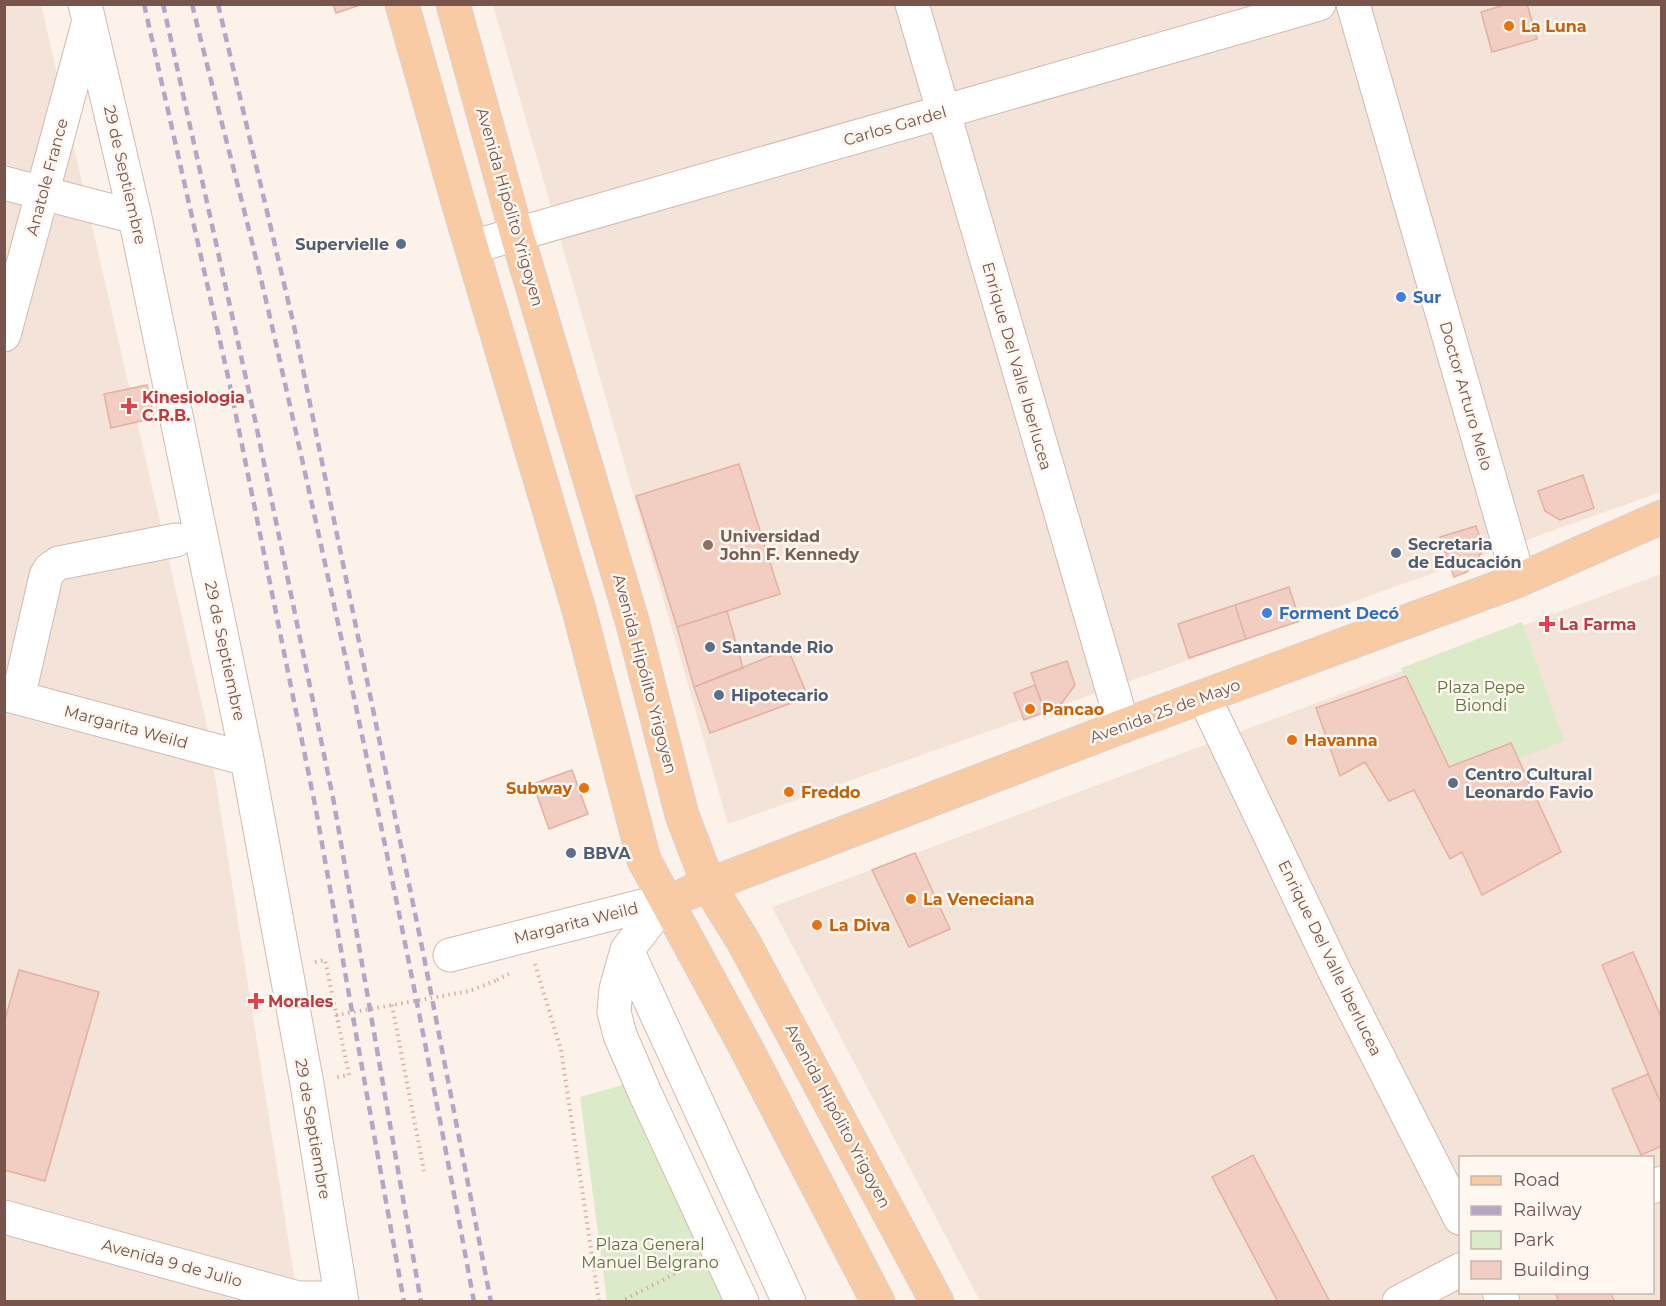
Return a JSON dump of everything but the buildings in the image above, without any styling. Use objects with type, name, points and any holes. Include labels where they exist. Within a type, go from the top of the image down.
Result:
[{"type":"main road","points":[[402,4],[579,610],[644,860],[745,1046],[878,1302]]},
{"type":"main road","name":"Avenida Hipólito Yrigoyen","points":[[453,4],[517,235],[633,624],[682,815],[709,886],[743,941],[937,1302]]},
{"type":"main road","name":"Avenida 25 de Mayo","points":[[666,900],[709,886],[1123,726],[1519,580],[1662,517]]},
{"type":"street","name":"Enrique Del Valle Iberlucea","points":[[912,4],[1123,726]]},
{"type":"street","name":"Carlos Gardel","points":[[472,247],[1318,4]]},
{"type":"street","name":"Doctor Arturo Melo","points":[[1353,4],[1519,580]]},
{"type":"street","name":"Anatole France","points":[[4,335],[87,12]]},
{"type":"street","name":"29 de Septiembre","points":[[87,12],[135,217],[247,759],[307,1084],[341,1300]]},
{"type":"street","points":[[4,183],[135,217]]},
{"type":"street","points":[[11,696],[50,569],[59,563],[176,540]]},
{"type":"street","name":"Margarita Weild","points":[[11,696],[247,759]]},
{"type":"street","name":"Enrique Del Valle Iberlucea","points":[[1204,697],[1335,972],[1459,1214]]},
{"type":"street","points":[[666,900],[627,950],[616,989],[614,1012],[620,1035],[742,1302]]},
{"type":"street","name":"Margarita Weild","points":[[450,955],[666,900]]},
{"type":"street","points":[[627,950],[789,1302]]},
{"type":"street","name":"Avenida 9 de Julio","points":[[4,1217],[298,1298],[341,1300]]},
{"type":"street","points":[[1399,1302],[1459,1270]]},
{"type":"path","points":[[526,936],[561,1050],[599,1302]]},
{"type":"path","points":[[325,960],[349,1075]]},
{"type":"path","points":[[336,1015],[470,991],[497,980]]},
{"type":"path","points":[[392,1005],[424,1172]]},
{"type":"shaded area","points":[[41,4],[207,726],[298,1301],[5,1302],[4,5]]},
{"type":"shaded area","points":[[493,5],[1661,5],[1661,492],[728,824]]},
{"type":"shaded area","points":[[1661,574],[1661,1301],[980,1301],[772,907]]},
{"type":"green space","name":"Plaza Pepe Biondi","points":[[1522,622],[1564,741],[1518,759],[1510,743],[1449,767],[1401,668]]},
{"type":"green space","name":"Plaza General Manuel Belgrano","points":[[626,1084],[726,1301],[607,1301],[580,1097]]},
{"type":"railway","points":[[144,4],[229,381],[316,810],[404,1302]]},
{"type":"railway","points":[[163,4],[253,410],[334,803],[421,1302]]},
{"type":"railway","points":[[192,4],[264,293],[328,576],[404,938],[474,1302]]},
{"type":"railway","points":[[218,4],[294,326],[424,957],[491,1302]]},
{"type":"place","name":"La Luna","points":[[1509,26]]},
{"type":"place","name":"Supervielle","points":[[401,244]]},
{"type":"place","name":"Sur","points":[[1401,297]]},
{"type":"place","name":"Kinesiologia C.R.B.","points":[[129,406]]},
{"type":"place","name":"Universidad John F. Kennedy","points":[[708,545]]},
{"type":"place","name":"Secretaria de Educación","points":[[1396,553]]},
{"type":"place","name":"Forment Decó","points":[[1267,613]]},
{"type":"place","name":"La Farma","points":[[1547,624]]},
{"type":"place","name":"Santande Rio","points":[[710,647]]},
{"type":"place","name":"Hipotecario","points":[[719,695]]},
{"type":"place","name":"Pancao","points":[[1030,709]]},
{"type":"place","name":"Havanna","points":[[1292,740]]},
{"type":"place","name":"Centro Cultural Leonardo Favio","points":[[1453,783]]},
{"type":"place","name":"Subway","points":[[584,788]]},
{"type":"place","name":"Freddo","points":[[789,792]]},
{"type":"place","name":"BBVA","points":[[571,853]]},
{"type":"place","name":"La Veneciana","points":[[911,899]]},
{"type":"place","name":"La Diva","points":[[817,925]]},
{"type":"place","name":"Morales","points":[[256,1001]]}]
